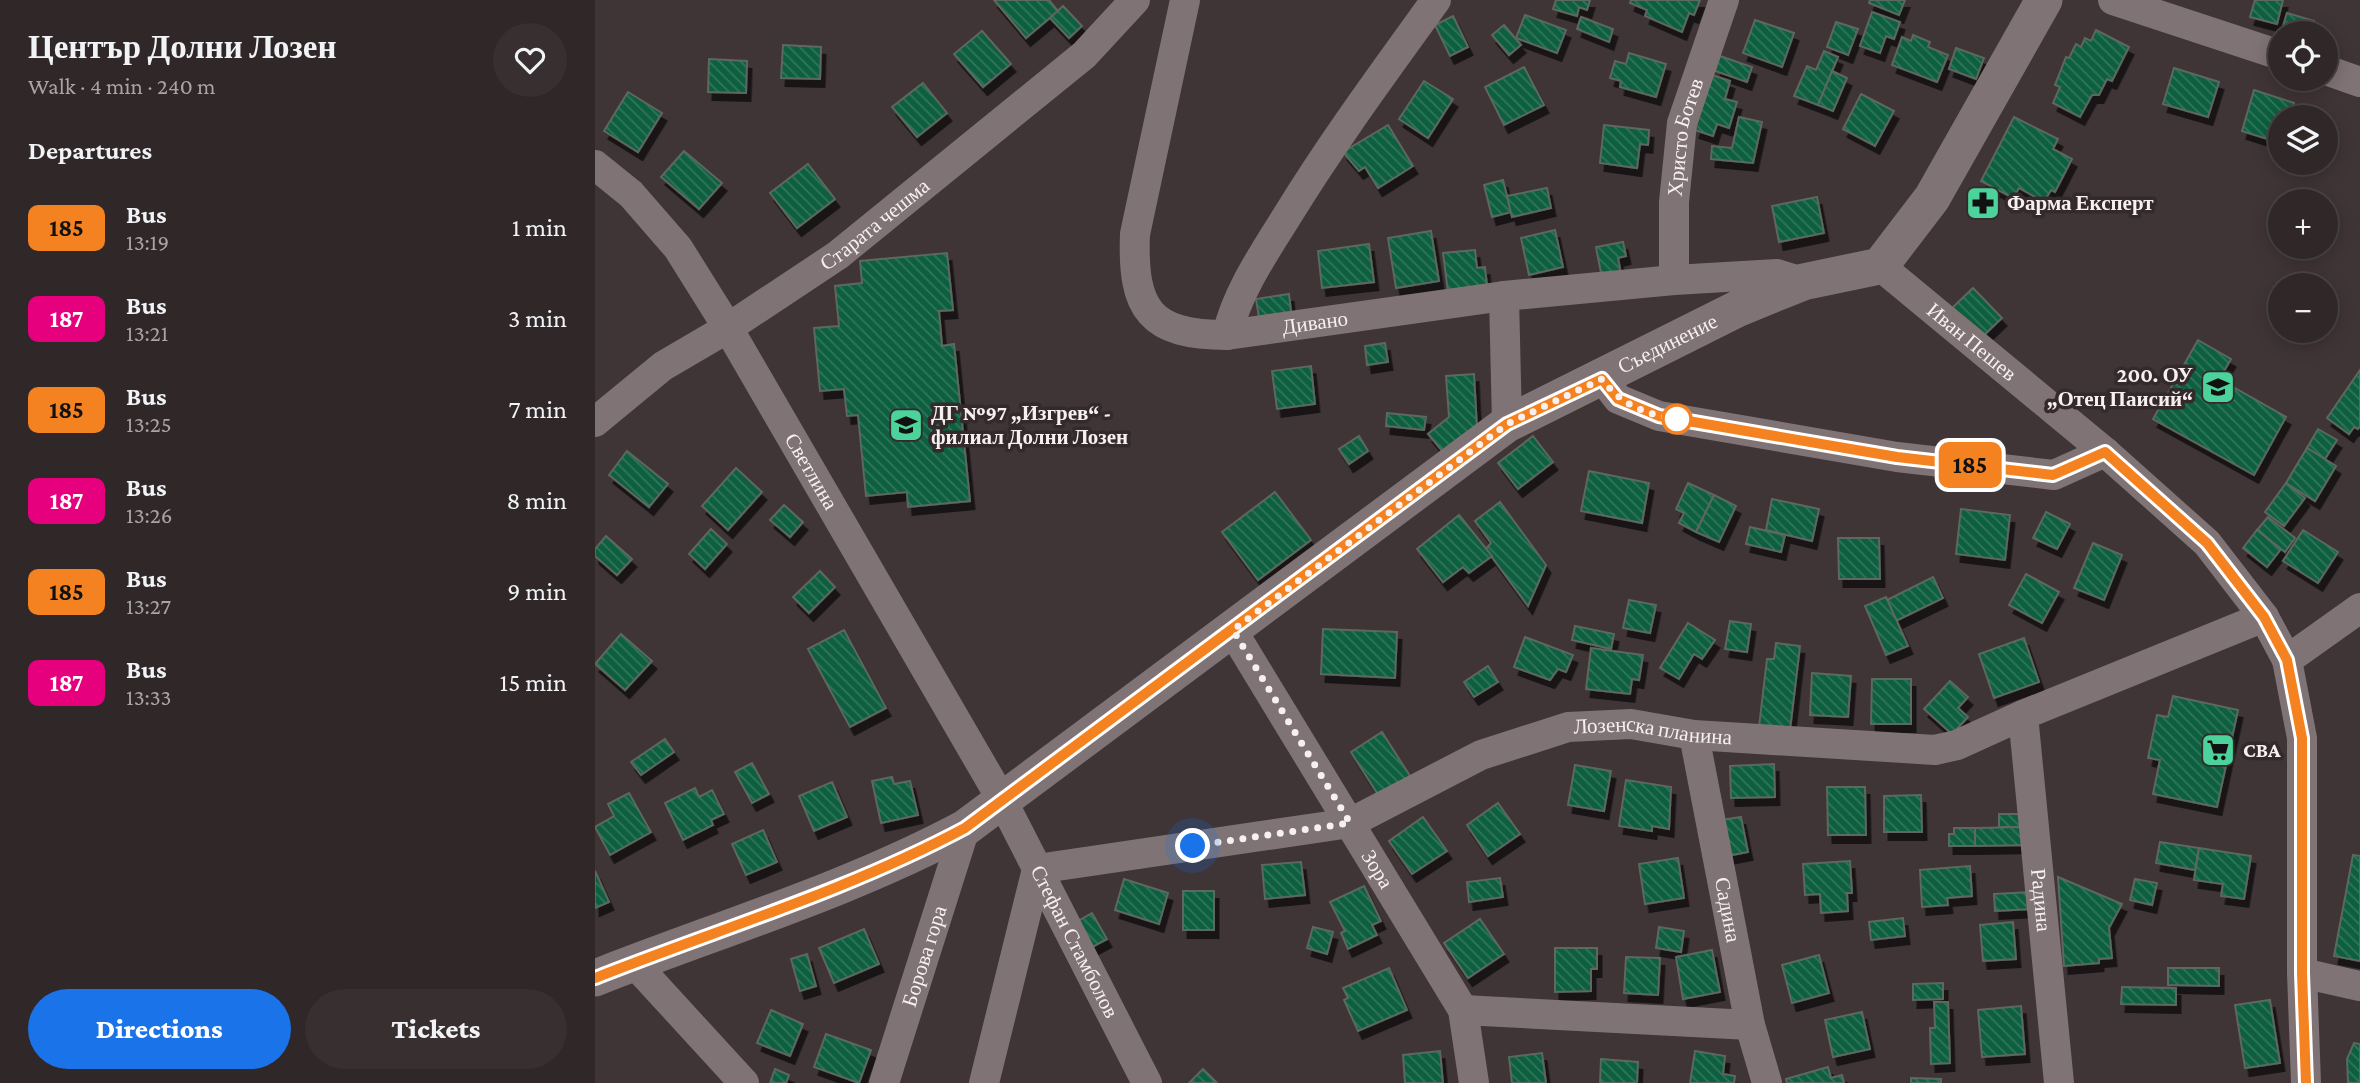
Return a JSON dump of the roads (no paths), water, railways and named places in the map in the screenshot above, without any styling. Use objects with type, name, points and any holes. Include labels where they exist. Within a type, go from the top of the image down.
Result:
[{"type":"street","name":"Старата чешма","points":[[595,422],[663,366],[728,328],[838,255],[1084,55],[1135,0]]},
{"type":"street","name":"Дивано","points":[[1185,0],[1135,234],[1134,266],[1150,313],[1164,327],[1199,335],[1227,335],[1504,296],[1674,280],[1777,274],[1803,282]]},
{"type":"street","points":[[1227,335],[1232,315],[1248,283],[1336,137],[1436,0]]},
{"type":"street","name":"Христо Ботев","points":[[1674,280],[1674,202],[1682,123],[1724,0]]},
{"type":"street","points":[[1880,266],[1933,198],[2044,0]]},
{"type":"street","points":[[2113,0],[2268,51]]},
{"type":"street","points":[[2338,74],[2360,82]]},
{"type":"street","name":"Светлина","points":[[595,165],[631,194],[678,248],[728,328],[1002,800]]},
{"type":"street","name":"Съединение","points":[[595,978],[801,902],[912,856],[965,828],[1507,424],[1602,379],[1739,308],[1803,282],[1880,266]]},
{"type":"street","name":"Иван Пешев","points":[[1880,266],[2105,452],[2207,543],[2264,617],[2287,660],[2302,738],[2302,973],[2306,1083]]},
{"type":"street","points":[[1504,296],[1507,424]]},
{"type":"street","points":[[1602,379],[1618,399],[1659,416],[1897,457],[2053,475],[2105,452]]},
{"type":"street","points":[[2287,660],[2360,608]]},
{"type":"street","name":"Лозенска планина","points":[[1037,869],[1350,823],[1481,755],[1568,727],[1632,724],[1694,735],[1935,750],[1957,745],[2023,715],[2264,617]]},
{"type":"street","name":"Зора","points":[[1233,630],[1463,1010],[1474,1083]]},
{"type":"street","name":"Радина","points":[[2023,715],[2059,1083]]},
{"type":"street","name":"Садина","points":[[1694,735],[1750,1025],[1767,1083]]},
{"type":"street","name":"Стефан Стамболов","points":[[1002,800],[1147,1083]]},
{"type":"street","name":"Борова гора","points":[[884,1083],[965,828]]},
{"type":"street","points":[[984,1083],[1037,869]]},
{"type":"street","points":[[633,962],[744,1083]]},
{"type":"street","points":[[2302,973],[2360,986]]},
{"type":"street","points":[[1463,1010],[1750,1025]]},
{"type":"place","name":"Фарма Експерт","points":[[1983,203]]},
{"type":"place","name":"200. ОУ „Отец Паисий“","points":[[2218,387]]},
{"type":"place","name":"ДГ №97 „Изгрев“ - филиал Долни Лозен","points":[[906,425]]},
{"type":"place","name":"CBA","points":[[2218,750]]}]
